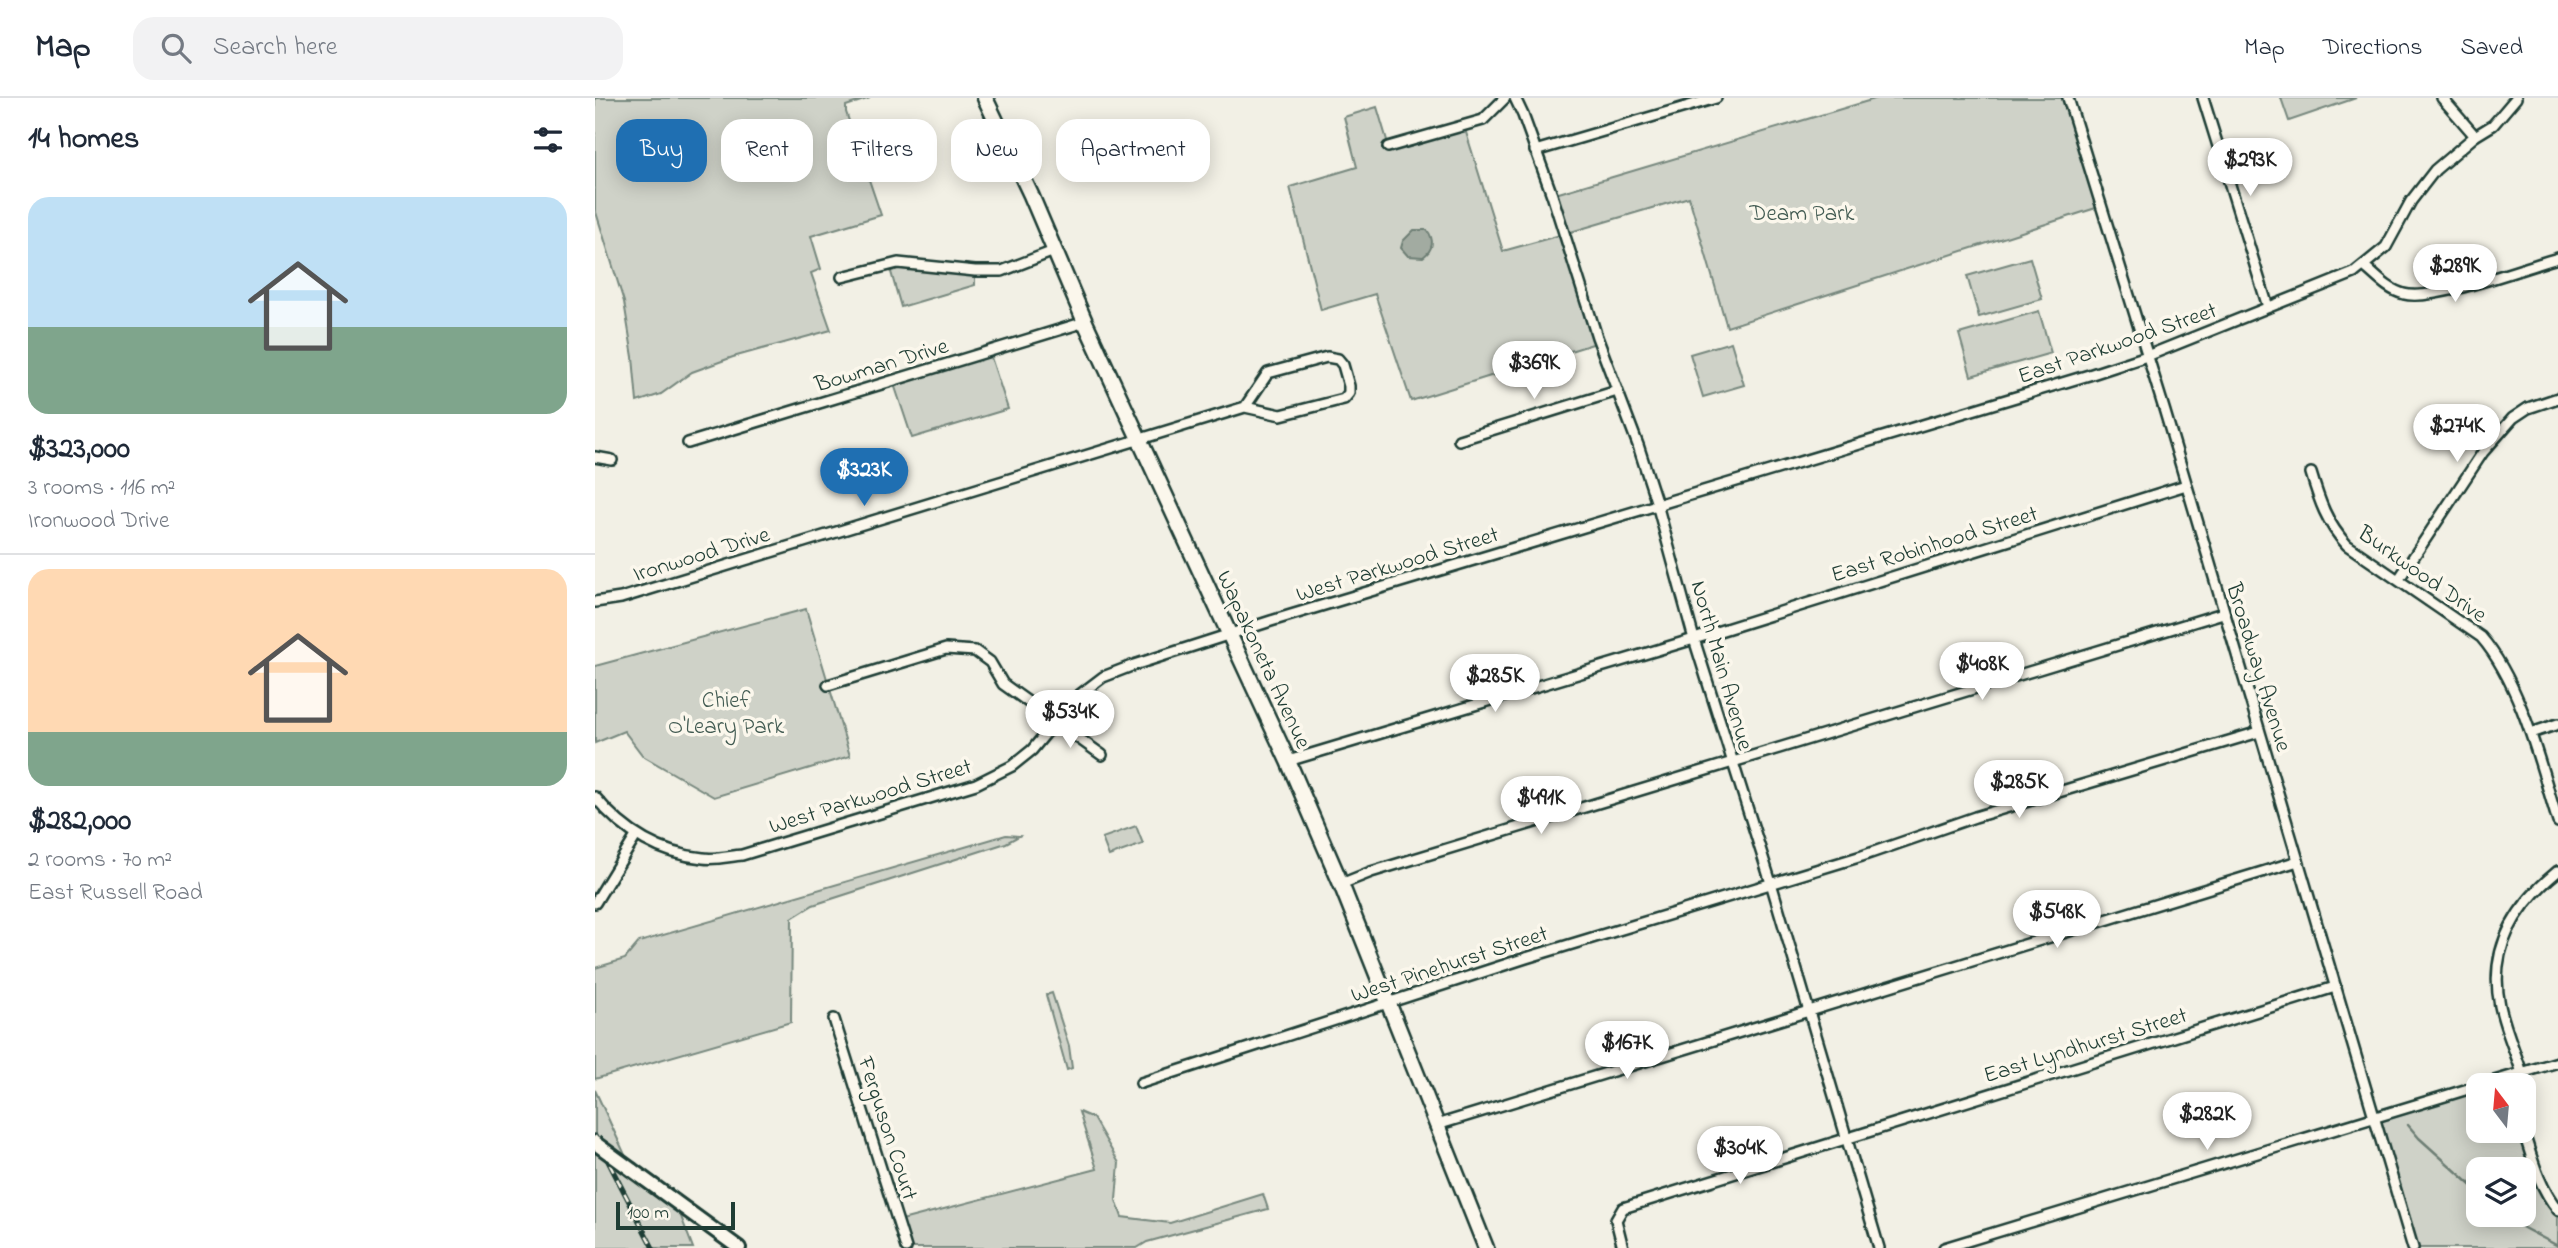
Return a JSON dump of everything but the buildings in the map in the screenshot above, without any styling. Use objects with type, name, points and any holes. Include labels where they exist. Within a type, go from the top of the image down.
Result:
[{"type":"main road","name":"Wapakoneta Avenue","points":[[985,98],[1085,322],[1288,761],[1389,1002],[1486,1248]]},
{"type":"main road","points":[[595,1143],[739,1248]]},
{"type":"street","points":[[1388,147],[1483,120],[1505,98]]},
{"type":"street","name":"North Main Avenue","points":[[1515,98],[1552,195],[1657,505],[1694,639],[1771,883],[1879,1248]]},
{"type":"street","points":[[1535,151],[1714,98]]},
{"type":"street","name":"Broadway Avenue","points":[[2069,98],[2413,1248]]},
{"type":"street","points":[[2203,98],[2268,307]]},
{"type":"street","points":[[2442,98],[2475,136]]},
{"type":"street","name":"East Parkwood Street","points":[[1657,505],[1967,413],[2147,356],[2354,272],[2386,247],[2411,201],[2435,170],[2475,136],[2493,125],[2516,98]]},
{"type":"street","points":[[842,277],[898,263],[1002,271],[1055,251]]},
{"type":"street","points":[[2364,266],[2386,285],[2403,294],[2420,296],[2441,293],[2558,258]]},
{"type":"street","name":"Bowman Drive","points":[[688,443],[1085,322]]},
{"type":"street","points":[[1327,357],[1338,359],[1343,365],[1349,386],[1349,393],[1344,398],[1281,415],[1245,407],[1268,373],[1327,357]]},
{"type":"street","points":[[1459,440],[1617,391]]},
{"type":"street","points":[[2399,579],[2483,452],[2513,418],[2528,408],[2558,398]]},
{"type":"street","name":"Ironwood Drive","points":[[595,602],[621,598],[1245,407]]},
{"type":"street","points":[[595,457],[612,460]]},
{"type":"street","name":"Burkwood Drive","points":[[2311,473],[2320,505],[2335,532],[2347,545],[2481,637],[2488,645],[2513,690],[2531,733],[2558,822]]},
{"type":"street","name":"East Robinhood Street","points":[[1288,761],[1694,639],[2186,485]]},
{"type":"street","name":"West Parkwood Street","points":[[595,797],[609,815],[636,836],[669,852],[705,859],[742,855],[976,784],[1012,766],[1032,750],[1074,699],[1103,677],[1230,633],[1657,505]]},
{"type":"street","points":[[1341,884],[1371,872],[2223,613]]},
{"type":"street","points":[[828,685],[946,649],[975,651],[990,662],[1003,684],[1102,755]]},
{"type":"street","points":[[2531,733],[2558,724]]},
{"type":"street","name":"West Pinehurst Street","points":[[1141,1083],[1389,1002],[1862,856],[1975,817],[2259,732]]},
{"type":"street","points":[[595,902],[636,836]]},
{"type":"street","points":[[1437,1125],[2298,861]]},
{"type":"street","points":[[2558,871],[2512,920],[2498,957],[2497,982],[2500,1007],[2522,1073],[2558,1062]]},
{"type":"street","name":"East Lyndhurst Street","points":[[1623,1248],[1616,1220],[1623,1208],[2335,987]]},
{"type":"street","name":"Ferguson Court","points":[[834,1019],[907,1248]]},
{"type":"street","points":[[1944,1248],[2466,1090]]},
{"type":"street","points":[[2527,1143],[2539,1177],[2558,1210]]},
{"type":"green space","points":[[595,98],[870,98],[846,106],[848,119],[827,119],[827,182],[870,182],[881,215],[811,236],[821,269],[811,273],[831,330],[733,357],[692,372],[661,394],[637,402],[624,302],[595,209]]},
{"type":"green space","name":"Deam Park","points":[[1878,98],[2068,98],[2102,206],[1727,327],[1689,197],[1564,234],[1552,195]]},
{"type":"green space","points":[[2281,98],[2356,98],[2289,121]]},
{"type":"green space","points":[[1377,107],[1389,147],[1464,126],[1503,251],[1564,234],[1599,342],[1411,401],[1375,294],[1321,310],[1290,187],[1357,167],[1344,117]]},
{"type":"green space","points":[[2030,258],[2042,299],[1979,317],[1967,276]]},
{"type":"green space","points":[[889,265],[975,271],[975,285],[901,307]]},
{"type":"green space","points":[[2039,311],[2051,353],[1971,376],[1959,334]]},
{"type":"green space","points":[[1731,342],[1744,385],[1703,397],[1690,354]]},
{"type":"green space","points":[[989,351],[1008,409],[912,438],[893,381]]},
{"type":"green space","name":"Chief O'Leary Park","points":[[806,609],[850,756],[714,797],[643,756],[624,731],[595,743],[595,666]]},
{"type":"green space","points":[[1136,826],[1143,844],[1109,856],[1102,838]]},
{"type":"green space","points":[[1006,835],[1019,836],[1006,843],[813,905],[792,918],[791,1022],[595,1079],[595,968],[625,959],[639,942]]},
{"type":"green space","points":[[1052,993],[1069,1046],[1072,1068],[1067,1070],[1046,995]]},
{"type":"green space","points":[[2466,1089],[2466,1143],[2527,1143],[2532,1157],[2466,1157],[2466,1227],[2536,1227],[2536,1168],[2558,1210],[2558,1248],[2413,1248],[2375,1116]]},
{"type":"green space","points":[[595,1090],[632,1170],[675,1201],[693,1248],[595,1248]]},
{"type":"green space","points":[[1079,1112],[1093,1118],[1119,1163],[1116,1200],[1122,1217],[1170,1223],[1263,1194],[1268,1209],[1147,1242],[1137,1248],[906,1248],[898,1221],[1097,1169]]},
{"type":"shaded area","points":[[1414,230],[1427,230],[1431,237],[1431,248],[1423,257],[1408,256],[1401,248],[1403,241]]},
{"type":"waterway","points":[[2408,1125],[2466,1180]]},
{"type":"waterway","points":[[2522,1227],[2558,1246]]},
{"type":"railway","points":[[595,1136],[653,1248]]}]
